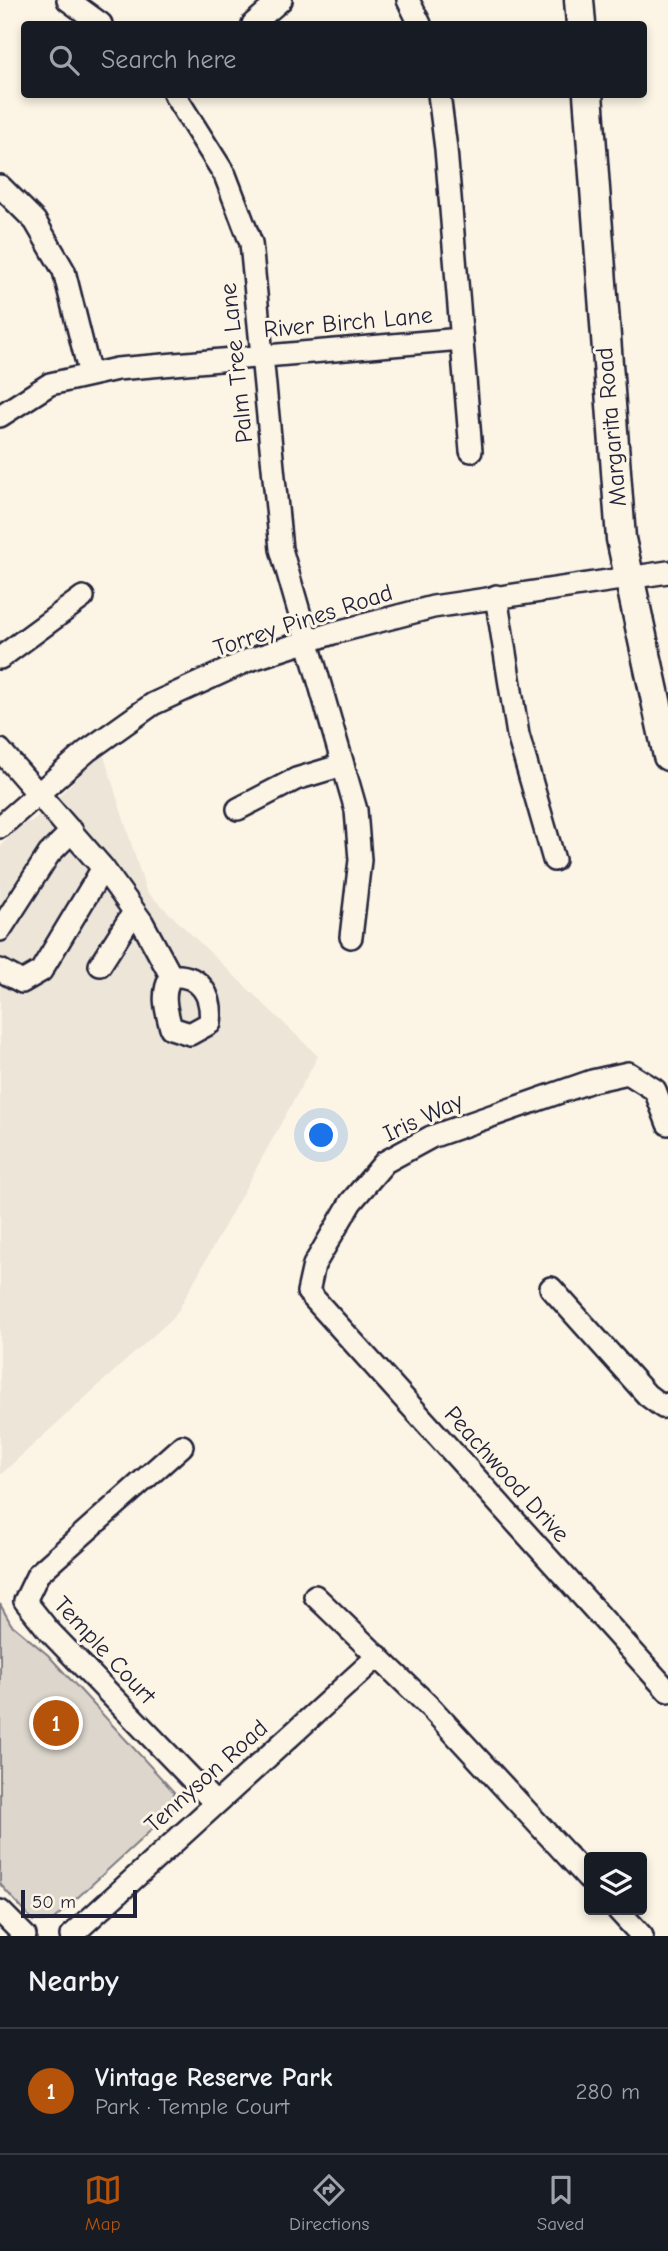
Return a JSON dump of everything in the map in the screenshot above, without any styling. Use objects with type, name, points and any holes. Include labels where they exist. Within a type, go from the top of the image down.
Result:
[{"type":"main road","points":[[579,0],[581,21]]},
{"type":"main road","name":"Margarita Road","points":[[588,98],[604,351],[621,538],[668,756]]},
{"type":"street","points":[[68,0],[97,21]]},
{"type":"street","points":[[256,21],[281,0]]},
{"type":"street","points":[[408,0],[418,21]]},
{"type":"street","name":"Palm Tree Lane","points":[[177,98],[225,175],[251,243],[281,549],[356,810],[360,860],[351,937]]},
{"type":"street","points":[[440,98],[471,451]]},
{"type":"street","points":[[0,186],[35,221],[64,271],[90,375]]},
{"type":"street","name":"River Birch Lane","points":[[0,416],[50,384],[117,369],[461,339]]},
{"type":"street","name":"Torrey Pines Road","points":[[0,827],[87,751],[153,704],[249,660],[433,607],[668,572]]},
{"type":"street","points":[[496,596],[518,735],[554,860]]},
{"type":"street","points":[[0,658],[83,597]]},
{"type":"street","points":[[0,750],[103,868],[134,912],[171,976]]},
{"type":"street","points":[[238,809],[296,779],[343,765]]},
{"type":"street","points":[[0,930],[49,854],[72,831]]},
{"type":"street","points":[[0,970],[22,982],[41,971],[103,868]]},
{"type":"street","points":[[100,965],[134,912]]},
{"type":"street","name":"Iris Way","points":[[308,1292],[314,1265],[351,1202],[386,1162],[431,1137],[592,1081],[628,1073],[654,1090],[668,1124]]},
{"type":"street","points":[[551,1288],[647,1395],[665,1405]]},
{"type":"street","name":"Peachwood Drive","points":[[308,1292],[668,1691]]},
{"type":"street","name":"Temple Court","points":[[182,1446],[38,1574],[25,1601],[49,1631],[215,1803]]},
{"type":"street","points":[[315,1596],[431,1707],[584,1874]]},
{"type":"street","name":"Tennyson Road","points":[[71,1936],[378,1656]]},
{"type":"street","points":[[0,1910],[25,1936]]},
{"type":"street","points":[[622,1915],[637,1934]]},
{"type":"shaded area","points":[[103,753],[146,891],[318,1056],[175,1316],[0,1475],[0,847],[20,824],[33,821]]},
{"type":"shaded area","points":[[0,1604],[11,1624],[48,1655],[174,1792],[172,1811],[52,1921],[33,1921],[0,1884]]},
{"type":"place","name":"Vintage Reserve Park","points":[[56,1723]]}]
